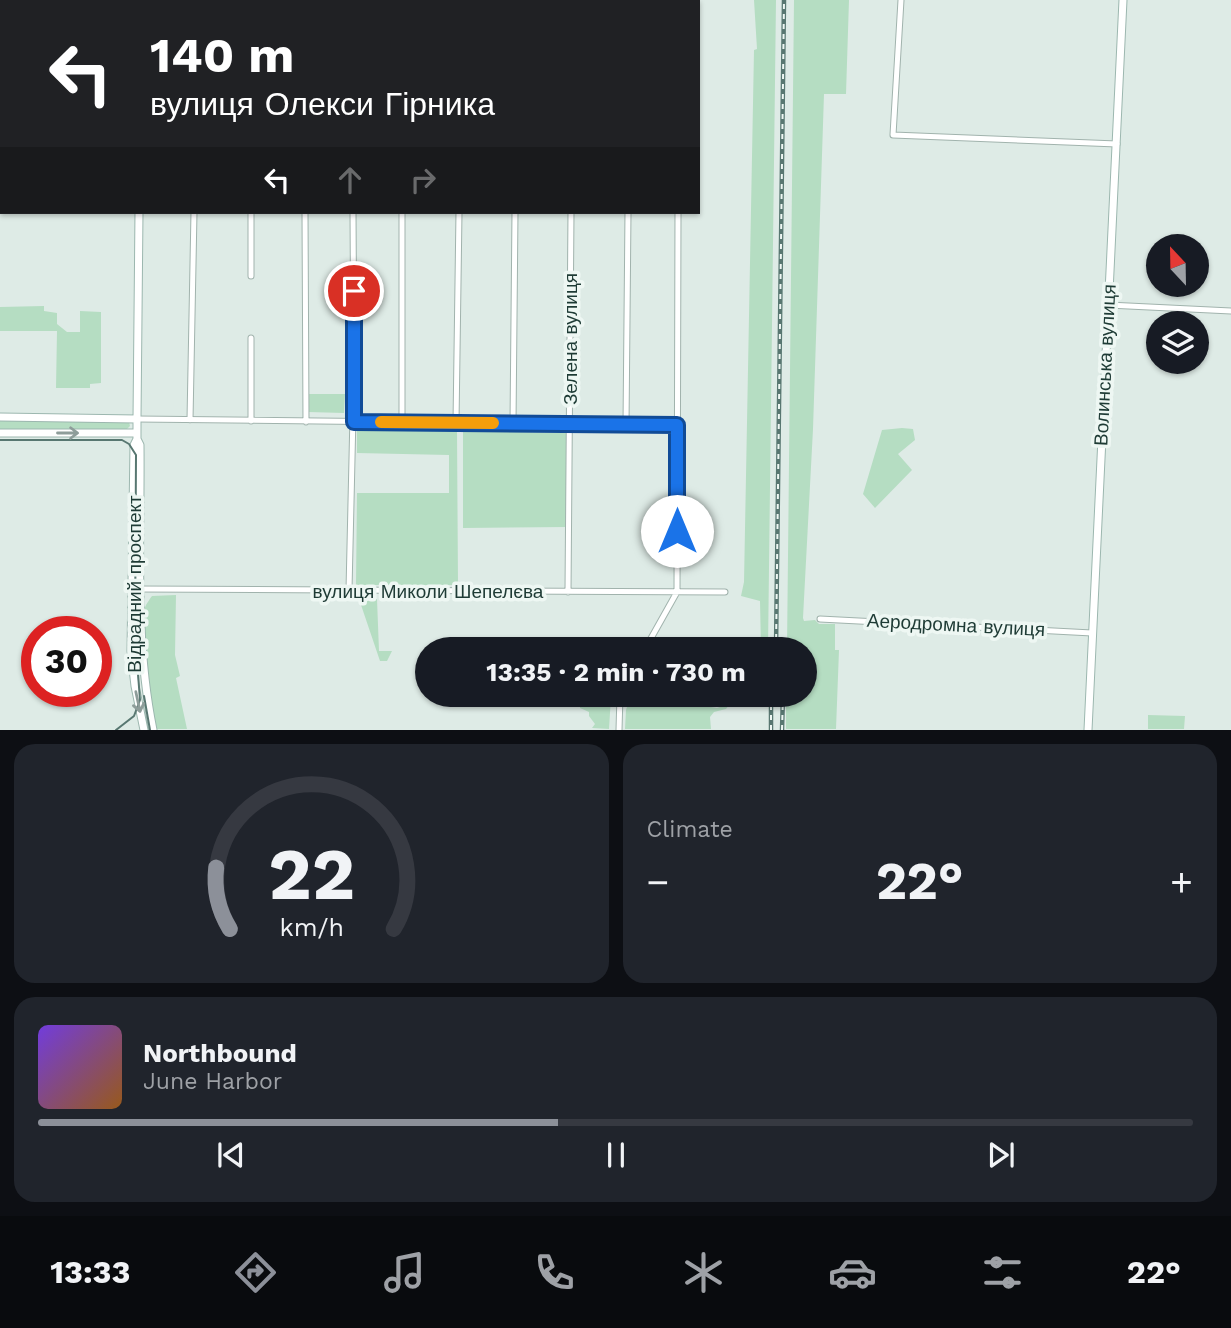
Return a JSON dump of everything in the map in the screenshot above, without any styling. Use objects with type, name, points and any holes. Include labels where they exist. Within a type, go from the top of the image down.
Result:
[{"type":"main road","name":"Волинська вулиця","points":[[1088,730],[1123,0]]},
{"type":"main road","name":"Відрадний проспект","points":[[139,214],[137,436],[134,445],[136,589],[132,666],[144,730]]},
{"type":"main road","points":[[0,417],[137,419]]},
{"type":"main road","points":[[0,433],[137,436]]},
{"type":"main road","name":"Відрадний проспект","points":[[136,589],[145,692],[153,730]]},
{"type":"street","points":[[901,0],[893,135],[1116,144]]},
{"type":"street","points":[[190,420],[194,214]]},
{"type":"street","points":[[251,214],[251,276]]},
{"type":"street","points":[[305,214],[306,422]]},
{"type":"street","points":[[349,590],[354,422],[353,214]]},
{"type":"street","points":[[402,214],[402,422]]},
{"type":"street","points":[[456,423],[459,214]]},
{"type":"street","points":[[513,424],[515,214]]},
{"type":"street","name":"Зелена вулиця","points":[[568,592],[571,214]]},
{"type":"street","points":[[626,425],[628,214]]},
{"type":"street","points":[[652,637],[677,592],[678,214]]},
{"type":"street","points":[[1108,305],[1231,312]]},
{"type":"street","points":[[251,338],[251,421]]},
{"type":"street","points":[[137,419],[677,425]]},
{"type":"street","name":"вулиця Миколи Шепелєва","points":[[136,589],[725,593]]},
{"type":"street","name":"Аеродромна вулиця","points":[[820,618],[1093,633]]},
{"type":"street","points":[[618,730],[619,707]]},
{"type":"green space","points":[[754,0],[776,0],[768,637],[761,637],[760,601],[741,596],[744,582],[754,50],[757,49]]},
{"type":"green space","points":[[794,0],[849,0],[846,94],[824,94],[813,429],[803,618],[804,621],[815,620],[819,624],[835,624],[835,650],[839,650],[836,729],[786,729],[786,707],[817,707],[817,637],[787,637]]},
{"type":"green space","points":[[44,306],[44,311],[57,313],[57,324],[67,332],[80,332],[80,311],[101,312],[101,383],[90,384],[90,388],[56,388],[57,331],[0,331],[0,307]]},
{"type":"green space","points":[[308,394],[345,394],[344,413],[308,412]]},
{"type":"green space","points":[[0,419],[129,422],[130,426],[126,430],[0,430]]},
{"type":"green space","points":[[913,429],[915,440],[898,454],[912,470],[875,508],[863,494],[882,430]]},
{"type":"green space","points":[[357,431],[457,431],[458,585],[356,585],[357,493],[449,493],[449,455],[357,453]]},
{"type":"green space","points":[[463,431],[568,433],[567,527],[463,528]]},
{"type":"green space","points":[[176,595],[175,655],[180,676],[176,678],[187,729],[157,729],[146,669],[142,621],[152,596]]},
{"type":"green space","points":[[359,599],[377,599],[379,651],[392,651],[387,661],[380,661]]},
{"type":"green space","points":[[610,707],[609,729],[592,728],[595,724],[589,712],[580,708]]},
{"type":"green space","points":[[627,707],[728,707],[714,712],[710,717],[711,729],[625,729]]},
{"type":"green space","points":[[1148,715],[1185,716],[1184,729],[1148,729]]},
{"type":"tram line","points":[[0,440],[122,440],[129,444],[136,455],[135,635],[140,700],[134,716],[116,730]]},
{"type":"tram line","points":[[144,696],[150,730]]},
{"type":"railway","points":[[776,637],[784,0]]},
{"type":"railway","points":[[771,707],[771,730]]},
{"type":"railway","points":[[782,730],[783,707]]},
{"type":"slow traffic","points":[[381,422],[493,423]]},
{"type":"route","points":[[354,291],[354,422],[677,425],[677,531]]}]
